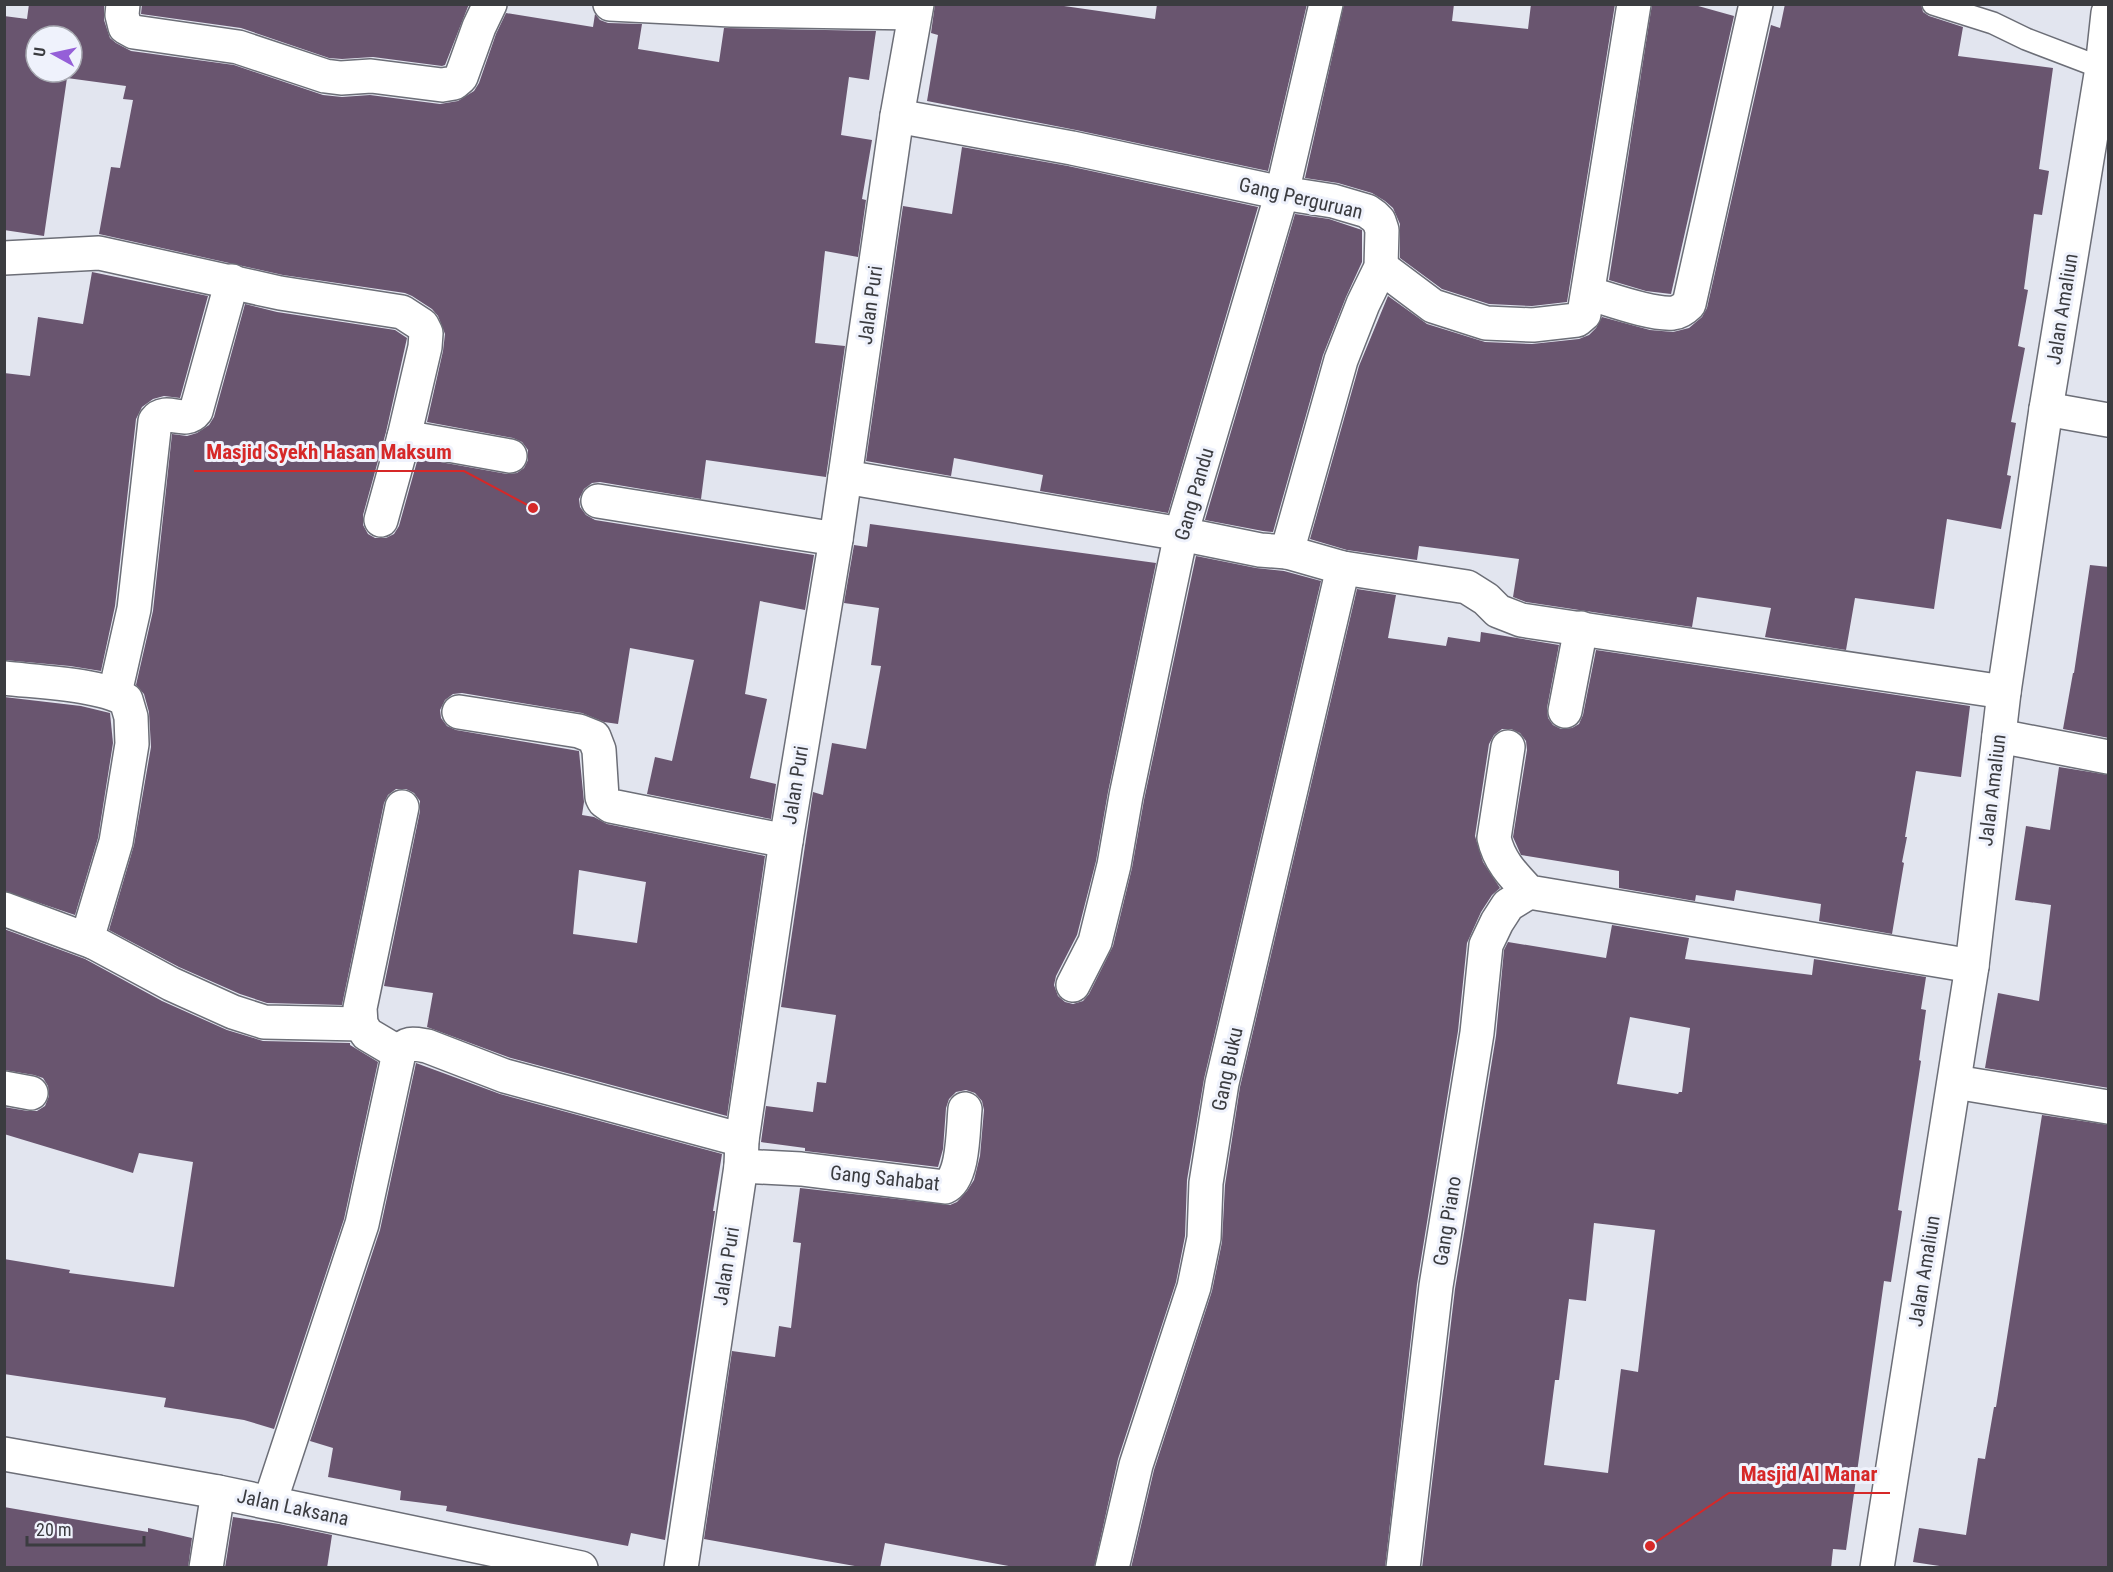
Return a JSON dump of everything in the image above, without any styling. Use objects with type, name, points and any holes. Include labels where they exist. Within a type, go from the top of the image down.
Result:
[{"type":"street","points":[[123,4],[122,15],[125,27],[134,32],[238,47],[325,76],[340,78],[371,76],[442,85],[454,83],[461,77],[490,4]]},
{"type":"street","points":[[610,4],[730,10],[916,9]]},
{"type":"street","name":"Gang Pandu","points":[[1073,985],[1095,942],[1114,865],[1126,796],[1181,534],[1282,193],[1326,4]]},
{"type":"street","points":[[1287,552],[1341,360],[1380,267],[1434,306],[1486,323],[1533,325],[1577,320],[1584,314],[1634,4]]},
{"type":"street","points":[[1588,293],[1632,307],[1671,313],[1681,311],[1689,304],[1747,6]]},
{"type":"street","name":"Jalan Puri","points":[[681,1568],[786,841],[836,538],[897,116],[916,9]]},
{"type":"street","name":"Jalan Amaliun","points":[[1877,1568],[1955,1082],[1972,966],[2004,692],[2046,409],[2105,62],[2109,13]]},
{"type":"street","name":"Gang Perguruan","points":[[897,116],[1072,148],[1282,193],[1333,201],[1367,211],[1378,221],[1382,230],[1380,267]]},
{"type":"street","points":[[4,258],[99,253],[280,293],[402,312],[422,325],[426,333],[425,347],[404,437],[381,520]]},
{"type":"street","points":[[114,693],[134,609],[155,421],[164,415],[186,418],[192,416],[196,411],[232,281]]},
{"type":"street","points":[[2046,409],[2109,420]]},
{"type":"street","points":[[404,437],[510,456]]},
{"type":"street","points":[[845,477],[1181,534],[1260,550],[1287,552],[1343,568],[1467,587],[1486,599],[1498,611],[1521,620],[2004,692]]},
{"type":"street","points":[[598,501],[836,538]]},
{"type":"street","name":"Gang Buku","points":[[1112,1568],[1136,1465],[1194,1287],[1204,1238],[1206,1183],[1222,1083],[1343,568]]},
{"type":"street","points":[[1565,711],[1581,628]]},
{"type":"street","points":[[4,678],[114,693],[126,700],[131,717],[132,744],[116,842],[90,929],[93,942]]},
{"type":"street","points":[[459,712],[579,731],[594,737],[599,750],[602,797],[611,806],[786,841]]},
{"type":"street","points":[[1999,736],[2109,756]]},
{"type":"street","points":[[1508,747],[1494,838],[1505,866],[1529,892],[1972,966]]},
{"type":"street","points":[[399,1053],[367,1034],[361,1024],[360,1008],[402,807]]},
{"type":"street","name":"Gang Piano","points":[[1403,1568],[1436,1286],[1477,1033],[1486,945],[1508,905],[1529,892]]},
{"type":"street","points":[[4,909],[93,942],[171,984],[233,1012],[264,1022],[361,1024]]},
{"type":"street","points":[[270,1502],[362,1224],[399,1053],[407,1044],[427,1047],[505,1076],[742,1153]]},
{"type":"street","points":[[1955,1082],[2109,1107]]},
{"type":"street","name":"Gang Sahabat","points":[[742,1153],[801,1169],[945,1187],[951,1185],[958,1172],[966,1109]]},
{"type":"street","name":"Jalan Laksana","points":[[4,1454],[270,1502],[581,1568]]},
{"type":"street","points":[[206,1568],[218,1492]]},
{"type":"lane","points":[[1933,4],[1993,23],[2026,39],[2105,62]]},
{"type":"building","points":[[29,4],[104,4],[104,20],[110,38],[131,51],[234,65],[323,95],[342,97],[370,95],[440,104],[458,101],[474,91],[506,13],[593,27],[595,14],[600,20],[608,23],[642,24],[638,49],[719,62],[724,28],[876,31],[869,80],[849,77],[841,135],[872,140],[862,199],[866,200],[858,257],[825,251],[815,343],[845,346],[826,477],[706,460],[701,499],[600,482],[592,483],[584,489],[579,499],[580,507],[586,515],[595,520],[814,555],[805,610],[760,601],[745,694],[767,699],[750,778],[776,784],[771,819],[647,794],[655,757],[672,761],[694,660],[630,648],[618,724],[604,722],[582,713],[462,693],[453,694],[445,700],[440,710],[441,718],[447,726],[456,730],[579,751],[584,802],[582,815],[594,817],[607,824],[765,856],[727,1116],[511,1058],[427,1027],[433,993],[384,986],[420,811],[420,801],[414,793],[406,789],[396,789],[388,795],[384,803],[342,1005],[267,1003],[240,994],[179,967],[109,930],[134,845],[151,747],[149,712],[144,694],[136,685],[153,611],[172,434],[187,436],[197,433],[209,425],[214,417],[245,304],[277,312],[395,330],[407,338],[386,432],[363,515],[363,525],[368,534],[375,538],[386,538],[394,534],[399,526],[418,458],[507,474],[517,473],[524,468],[528,460],[528,450],[522,442],[513,438],[427,422],[445,334],[438,316],[432,309],[412,296],[405,293],[283,275],[99,234],[111,167],[120,168],[133,100],[123,99],[126,86],[84,80],[84,24],[24,24],[24,84],[66,84],[44,236],[4,230],[4,16],[27,19]],"holes":[[[579,870],[646,882],[637,943],[573,934]]]},
{"type":"building","points":[[142,4],[469,4],[445,65],[442,66],[373,57],[329,58],[241,28],[141,14]]},
{"type":"building","points":[[935,4],[1050,4],[1155,19],[1157,4],[1307,4],[1268,171],[927,101],[938,35],[931,33]]},
{"type":"building","points":[[1344,4],[1454,4],[1452,21],[1528,29],[1531,4],[1615,4],[1567,302],[1532,306],[1489,304],[1442,289],[1400,258],[1400,224],[1393,208],[1385,201],[1372,193],[1338,183],[1305,178]]},
{"type":"building","points":[[1652,4],[1691,4],[1734,16],[1671,294],[1646,291],[1609,280]]},
{"type":"building","points":[[1785,4],[1921,4],[1923,12],[1929,16],[1963,27],[1958,56],[2053,68],[2039,169],[2049,171],[2042,215],[2034,214],[2024,289],[2028,290],[2018,346],[2025,348],[2011,422],[2016,423],[2007,475],[2011,476],[2001,529],[1947,519],[1934,609],[1855,598],[1846,650],[1765,637],[1771,608],[1697,597],[1692,627],[1526,602],[1513,597],[1519,559],[1419,546],[1417,560],[1347,550],[1310,539],[1359,366],[1388,296],[1427,324],[1485,342],[1532,344],[1579,339],[1589,335],[1602,317],[1650,330],[1673,332],[1689,328],[1702,317],[1707,308],[1771,25],[1780,28]]},
{"type":"building","points":[[962,147],[1068,166],[1258,207],[1168,513],[1040,491],[1043,475],[954,458],[951,476],[866,461],[903,206],[952,214]]},
{"type":"building","points":[[1295,214],[1329,219],[1362,230],[1362,262],[1323,355],[1273,532],[1205,520]]},
{"type":"building","points":[[92,272],[208,296],[180,398],[164,396],[153,399],[142,407],[136,419],[115,606],[101,671],[4,660],[4,373],[30,376],[38,317],[83,324]]},
{"type":"building","points":[[870,524],[1156,563],[1108,792],[1096,861],[1077,935],[1056,976],[1054,985],[1058,996],[1065,1002],[1073,1004],[1083,1001],[1089,994],[1113,946],[1132,868],[1144,800],[1196,556],[1284,571],[1321,581],[1204,1079],[1187,1180],[1185,1236],[1176,1282],[1118,1459],[1094,1568],[1019,1568],[885,1543],[880,1568],[866,1568],[704,1539],[732,1351],[775,1357],[779,1326],[791,1328],[801,1243],[793,1242],[800,1188],[950,1205],[957,1202],[974,1180],[980,1156],[984,1110],[982,1101],[975,1093],[966,1090],[956,1092],[949,1099],[946,1108],[943,1149],[938,1167],[805,1151],[805,1148],[761,1142],[766,1106],[813,1112],[817,1082],[826,1083],[836,1015],[781,1007],[813,792],[823,795],[832,743],[866,749],[881,666],[871,665],[879,608],[844,603],[854,545],[867,547]]},
{"type":"building","points":[[2090,565],[2109,567],[2109,738],[2063,729]]},
{"type":"building","points":[[1357,589],[1396,595],[1388,638],[1446,646],[1448,637],[1480,642],[1481,632],[1559,645],[1547,708],[1548,718],[1553,725],[1561,729],[1572,728],[1579,724],[1583,715],[1596,650],[1970,706],[1961,777],[1916,771],[1892,934],[1819,921],[1821,904],[1736,890],[1734,901],[1696,895],[1695,901],[1619,888],[1619,871],[1521,855],[1513,837],[1527,750],[1526,741],[1520,733],[1511,729],[1502,729],[1494,735],[1489,744],[1475,836],[1483,862],[1500,888],[1492,895],[1481,912],[1467,943],[1458,1031],[1417,1284],[1385,1568],[1131,1568],[1154,1470],[1212,1291],[1222,1242],[1225,1185],[1240,1087]]},
{"type":"building","points":[[4,697],[81,706],[110,713],[113,743],[98,838],[75,915],[4,891]]},
{"type":"building","points":[[2059,767],[2109,775],[2109,1088],[1985,1068],[1998,993],[2039,1001],[2051,905],[2015,900],[2026,826],[2050,830]]},
{"type":"building","points":[[1612,925],[1689,938],[1685,959],[1812,975],[1814,959],[1926,977],[1921,1009],[1926,1010],[1919,1060],[1921,1061],[1898,1210],[1902,1211],[1891,1282],[1884,1281],[1846,1550],[1833,1549],[1831,1568],[1422,1568],[1455,1289],[1496,1036],[1504,950],[1508,942],[1606,958]],"holes":[[[1630,1017],[1690,1028],[1682,1092],[1678,1094],[1617,1084]],[[1594,1223],[1655,1230],[1638,1372],[1621,1369],[1608,1473],[1544,1465],[1555,1380],[1559,1380],[1569,1299],[1586,1301]]]},
{"type":"building","points":[[4,929],[85,959],[162,1001],[227,1030],[263,1041],[350,1043],[378,1062],[344,1219],[274,1429],[244,1420],[164,1407],[166,1398],[4,1374],[4,1259],[70,1270],[69,1273],[174,1287],[193,1162],[139,1153],[133,1173],[4,1134],[4,1107],[37,1111],[45,1106],[49,1096],[48,1086],[43,1078],[4,1070]]},
{"type":"building","points":[[416,1063],[500,1094],[722,1154],[665,1540],[631,1533],[628,1546],[446,1511],[447,1506],[400,1500],[401,1491],[328,1477],[333,1448],[310,1441],[380,1230]]},
{"type":"building","points":[[2042,1115],[2109,1125],[2109,1568],[1953,1568],[1913,1562],[1919,1528],[1966,1535],[1978,1458],[1985,1459],[1994,1407],[1996,1407]]},
{"type":"building","points":[[4,1507],[148,1532],[148,1528],[192,1538],[188,1568],[4,1568]]},
{"type":"building","points":[[233,1517],[332,1535],[327,1568],[225,1568]]},
{"type":"place","name":"Masjid Syekh Hasan Maksum","points":[[533,508]]},
{"type":"place","name":"Masjid Al Manar","points":[[1650,1546]]}]
